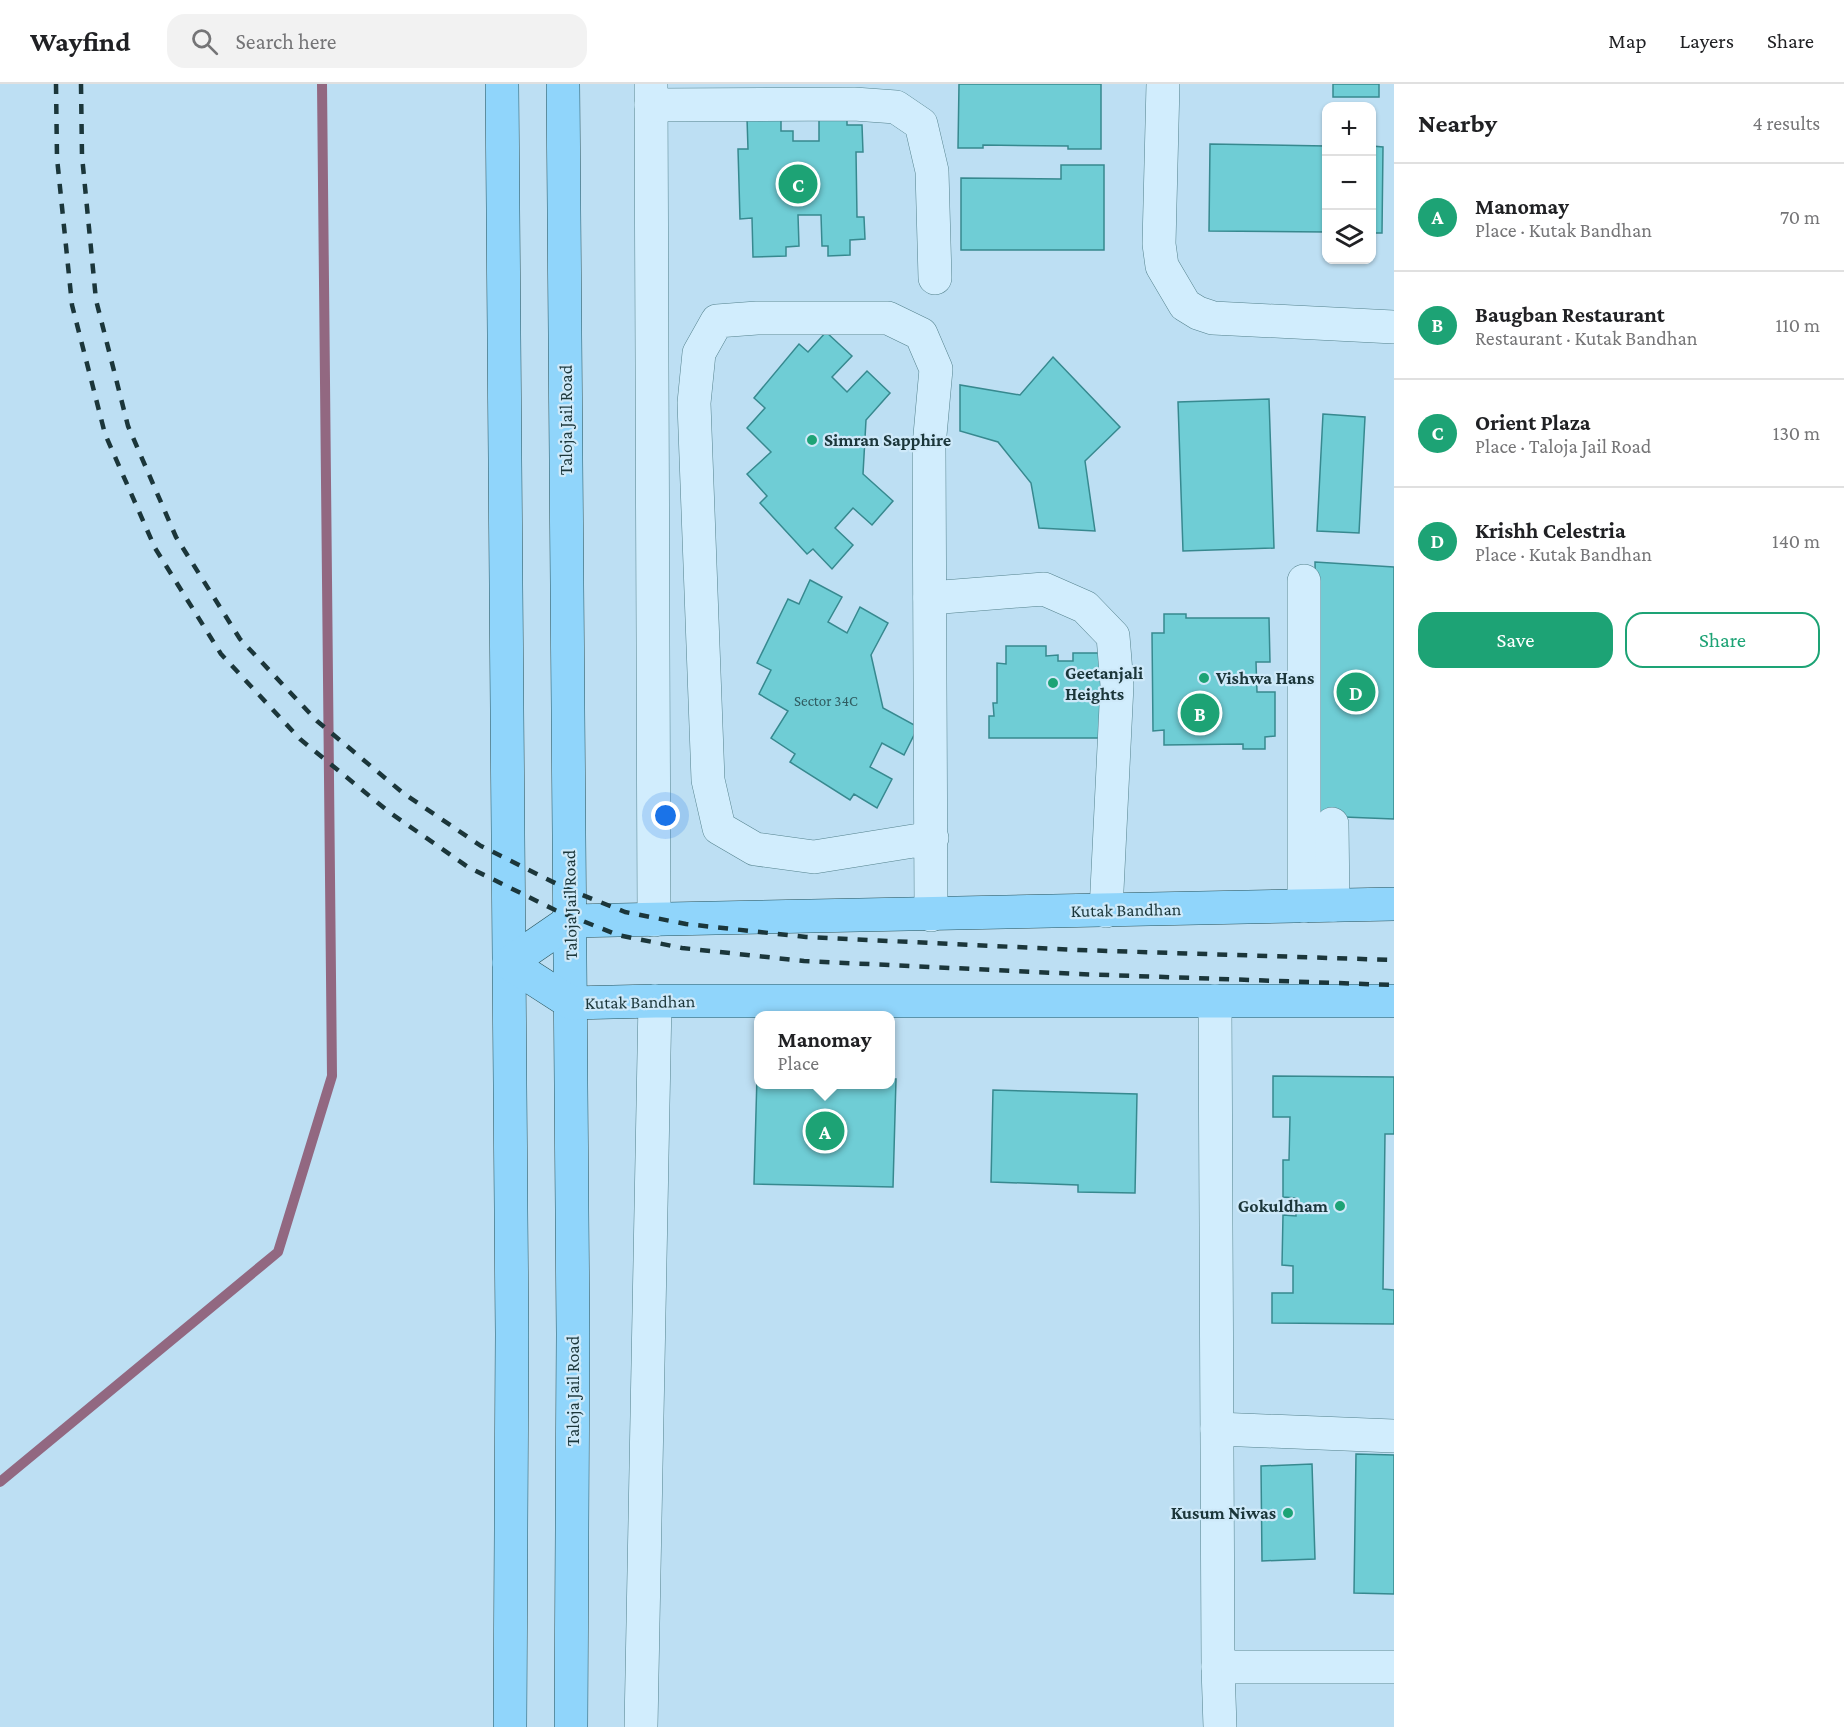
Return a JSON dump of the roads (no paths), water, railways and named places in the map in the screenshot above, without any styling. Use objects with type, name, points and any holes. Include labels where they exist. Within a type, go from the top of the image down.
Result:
[{"type":"main road","points":[[502,84],[512,1334],[510,1727]]},
{"type":"main road","name":"Taloja Jail Road","points":[[563,84],[573,1334],[571,1727]]},
{"type":"main road","name":"Kutak Bandhan","points":[[570,921],[1394,904]]},
{"type":"main road","points":[[509,963],[570,921]]},
{"type":"main road","name":"Kutak Bandhan","points":[[509,963],[571,1004],[655,1001],[1394,1001]]},
{"type":"street","points":[[1163,84],[1158,244],[1162,266],[1185,305],[1213,318],[1394,327]]},
{"type":"street","points":[[654,920],[651,95],[896,107],[921,124],[932,171],[935,278]]},
{"type":"street","points":[[931,915],[932,838],[929,446],[936,369],[921,334],[888,318],[757,318],[717,321],[699,353],[694,403],[708,780],[719,828],[755,849],[814,857],[932,838]]},
{"type":"street","points":[[1304,582],[1319,906]]},
{"type":"street","points":[[930,598],[1044,589],[1085,607],[1113,636],[1117,685],[1106,911]]},
{"type":"street","points":[[1319,906],[1332,824]]},
{"type":"street","points":[[641,1727],[655,1001]]},
{"type":"street","points":[[1215,1001],[1220,1727]]},
{"type":"street","points":[[1217,1429],[1394,1436]]},
{"type":"street","points":[[1218,1667],[1394,1667]]},
{"type":"waterway","points":[[0,1482],[278,1252],[332,1076],[322,84]]},
{"type":"railway","points":[[56,84],[57,158],[72,305],[105,434],[155,548],[221,654],[300,739],[389,812],[468,867],[555,910],[618,935],[682,948],[804,961],[1078,974],[1394,985]]},
{"type":"railway","points":[[81,84],[82,156],[96,300],[128,426],[176,537],[240,639],[317,721],[403,793],[481,846],[565,888],[625,912],[686,924],[806,937],[1078,950],[1394,960]]},
{"type":"place","name":"Orient Plaza","points":[[798,184]]},
{"type":"place","name":"Simran Sapphire","points":[[812,440]]},
{"type":"place","name":"Vishwa Hans","points":[[1204,678]]},
{"type":"place","name":"Geetanjali Heights","points":[[1053,683]]},
{"type":"place","name":"Krishh Celestria","points":[[1356,692]]},
{"type":"place","name":"Baugban Restaurant","points":[[1200,713]]},
{"type":"place","name":"Manomay","points":[[825,1131]]},
{"type":"place","name":"Gokuldham","points":[[1340,1206]]},
{"type":"place","name":"Kusum Niwas","points":[[1288,1513]]}]
